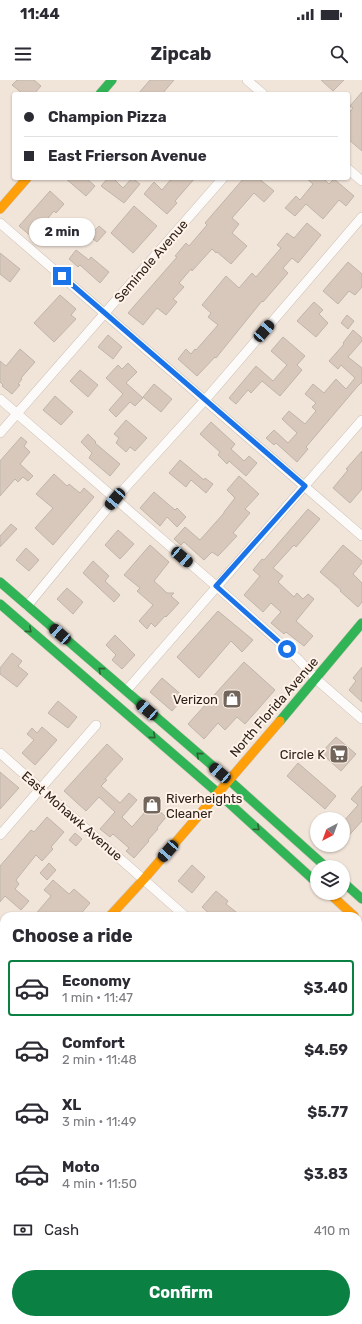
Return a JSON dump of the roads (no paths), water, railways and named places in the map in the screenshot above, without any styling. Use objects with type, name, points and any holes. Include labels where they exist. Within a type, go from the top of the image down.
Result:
[{"type":"main road","points":[[102,92],[112,80]]},
{"type":"main road","points":[[0,209],[25,180]]},
{"type":"main road","points":[[0,582],[229,780],[318,860]]},
{"type":"main road","points":[[0,604],[218,793],[310,876]]},
{"type":"main road","name":"North Florida Avenue","points":[[114,912],[144,879],[316,679],[362,623]]},
{"type":"main road","points":[[350,888],[362,898]]},
{"type":"main road","points":[[337,900],[350,912]]},
{"type":"street","points":[[247,80],[261,92]]},
{"type":"street","points":[[350,171],[362,181]]},
{"type":"street","name":"Seminole Avenue","points":[[0,434],[220,180]]},
{"type":"street","points":[[27,606],[115,499],[205,400],[362,217]]},
{"type":"street","points":[[0,223],[362,536]]},
{"type":"street","points":[[0,399],[216,586],[298,660],[316,679],[362,719]]},
{"type":"street","points":[[126,691],[362,420]]},
{"type":"street","points":[[0,835],[96,725]]},
{"type":"street","name":"East Mohawk Avenue","points":[[0,753],[181,912]]},
{"type":"place","name":"Verizon","points":[[232,699]]},
{"type":"place","name":"Circle K","points":[[339,754]]},
{"type":"place","name":"Riverheights Cleaner","points":[[152,805]]}]
